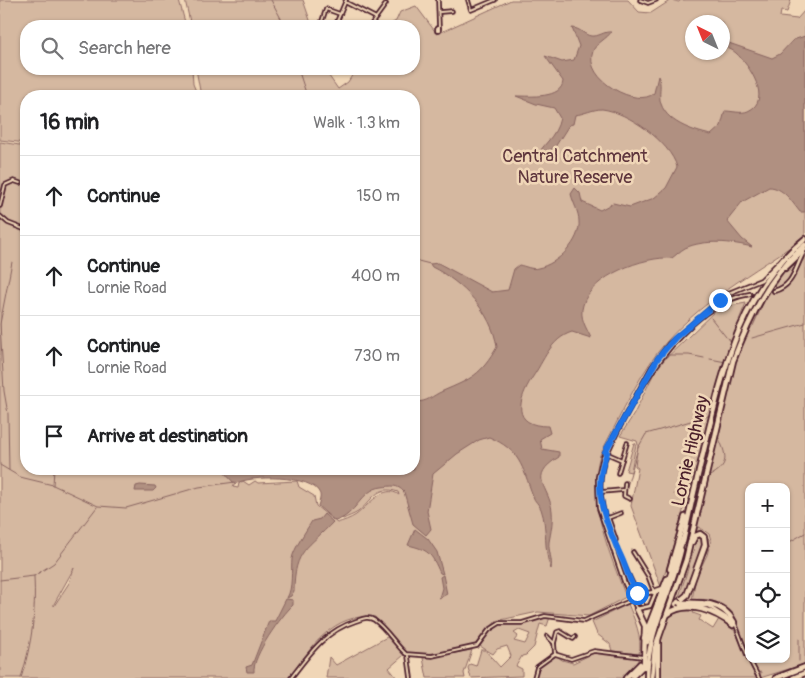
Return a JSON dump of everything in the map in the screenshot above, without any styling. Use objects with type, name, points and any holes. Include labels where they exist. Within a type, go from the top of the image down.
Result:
[{"type":"highway","name":"Lornie Highway","points":[[646,678],[654,630],[674,576],[722,374],[744,318],[768,276],[805,239]]},
{"type":"highway","name":"Lornie Highway","points":[[658,639],[688,550],[729,376],[751,320],[781,271],[805,245]]},
{"type":"highway","points":[[645,640],[655,594],[663,589],[692,501]]},
{"type":"highway","points":[[677,605],[688,592],[705,548],[704,537],[700,534],[695,536],[688,550]]},
{"type":"highway","points":[[645,640],[683,539]]},
{"type":"highway","points":[[674,593],[677,605]]},
{"type":"highway","points":[[677,605],[696,602],[710,603],[728,614],[734,623]]},
{"type":"highway","points":[[630,678],[642,664],[644,657],[644,624],[637,608]]},
{"type":"highway","points":[[666,616],[676,610],[704,609],[734,623]]},
{"type":"highway","points":[[652,678],[658,639]]},
{"type":"highway","points":[[658,639],[658,678]]},
{"type":"highway","points":[[642,664],[646,678]]},
{"type":"highway","points":[[626,678],[642,664]]},
{"type":"highway","points":[[776,678],[805,667]]},
{"type":"highway","points":[[793,678],[805,673]]},
{"type":"main road","points":[[781,271],[805,250]]},
{"type":"street","points":[[438,0],[439,28]]},
{"type":"street","points":[[468,0],[471,10],[493,0]]},
{"type":"street","points":[[640,0],[647,3],[656,0]]},
{"type":"street","points":[[337,20],[346,1],[376,18],[386,4]]},
{"type":"street","points":[[322,20],[326,9],[340,14]]},
{"type":"street","points":[[439,12],[452,11]]},
{"type":"street","points":[[0,206],[5,185],[14,181],[20,182]]},
{"type":"street","points":[[0,216],[8,223],[20,228]]},
{"type":"street","points":[[774,291],[789,282],[805,250]]},
{"type":"street","points":[[655,594],[641,594],[636,591],[613,541],[600,503],[598,492],[599,470],[606,453],[658,358],[682,331],[729,293],[761,280],[783,259]]},
{"type":"street","points":[[642,386],[671,345],[713,308],[729,299],[750,294]]},
{"type":"street","points":[[618,473],[627,443]]},
{"type":"street","points":[[606,453],[622,460]]},
{"type":"street","points":[[626,483],[625,497],[630,499]]},
{"type":"street","points":[[598,492],[624,490]]},
{"type":"street","points":[[600,503],[606,502]]},
{"type":"street","points":[[607,518],[620,512]]},
{"type":"street","points":[[602,513],[609,523],[619,562],[632,599],[637,608],[648,608],[655,594],[648,576],[633,552]]},
{"type":"street","points":[[619,562],[634,597],[642,604],[634,595],[620,556]]},
{"type":"street","points":[[408,656],[432,656],[474,648],[480,644],[493,626],[500,623],[522,623],[545,616],[584,621],[609,612],[632,599]]},
{"type":"street","points":[[291,678],[326,636],[343,626],[364,618],[376,621],[408,656],[411,678]]},
{"type":"street","points":[[734,623],[759,678]]},
{"type":"street","points":[[555,654],[554,643],[558,631],[569,637]]},
{"type":"street","points":[[547,636],[554,643]]},
{"type":"street","points":[[555,654],[572,659],[594,651],[644,657]]},
{"type":"street","points":[[534,678],[537,667],[555,654]]},
{"type":"green space","points":[[0,0],[179,0],[184,20],[20,20],[20,75],[192,75],[196,90],[20,90],[20,142],[0,140]]},
{"type":"green space","points":[[185,0],[303,0],[310,20],[190,20]]},
{"type":"green space","name":"Central Catchment Nature Reserve","points":[[511,0],[628,0],[639,12],[651,13],[671,0],[679,2],[680,0],[791,0],[787,12],[781,11],[780,17],[797,19],[805,10],[805,237],[727,289],[673,334],[642,376],[600,455],[596,472],[598,508],[607,545],[626,597],[589,616],[538,612],[496,621],[476,646],[447,652],[411,655],[400,649],[375,617],[360,617],[347,620],[335,626],[315,644],[290,678],[0,678],[0,142],[20,145],[20,475],[279,475],[420,475],[420,90],[200,90],[197,75],[328,75],[338,89],[348,82],[352,75],[420,75],[420,20],[396,20],[400,12],[416,6],[437,34]],"holes":[[[279,475],[312,483],[343,519],[358,512],[380,492],[391,490],[398,492],[399,495],[393,492],[382,494],[356,515],[337,523],[316,506],[314,496],[299,487],[297,481],[258,483],[255,481],[249,485],[243,481],[239,483],[238,488],[233,487],[234,481]],[[74,568],[69,583],[54,606]]]},
{"type":"green space","points":[[801,254],[788,281],[773,290],[774,292],[790,282],[805,256],[805,664],[760,678],[761,672],[757,673],[752,663],[790,663],[790,483],[745,483],[745,646],[737,625],[725,608],[717,602],[692,600],[696,577],[707,555],[711,540],[709,534],[698,526],[709,539],[707,552],[699,564],[705,551],[706,538],[696,534],[701,504],[686,501],[661,587],[631,506],[638,468],[635,466],[637,441],[620,436],[634,414],[657,367],[718,308],[746,303],[739,320],[753,326],[766,297],[785,271]]},
{"type":"green space","points":[[634,443],[636,444],[631,472],[626,471]]},
{"type":"green space","points":[[698,537],[703,539],[698,562],[687,589],[678,600]]},
{"type":"green space","points":[[628,604],[639,635],[639,654],[612,651],[610,644],[597,634],[592,622]]},
{"type":"green space","points":[[695,610],[693,613],[701,616],[699,620],[713,629],[719,619],[735,631],[745,653],[745,663],[749,663],[756,678],[661,678],[659,664],[662,636],[671,615]]},
{"type":"green space","points":[[550,617],[547,626],[540,624],[534,647],[526,655],[522,656],[516,666],[522,669],[522,676],[471,678],[468,668],[470,664],[476,666],[481,650],[485,650],[500,667],[511,656],[507,646],[497,649],[493,654],[480,646],[490,630],[500,624],[521,624]],"holes":[[[519,630],[530,634],[525,644],[514,641],[518,636],[514,633]]]},
{"type":"green space","points":[[387,637],[404,655],[389,668],[397,678],[326,678],[329,657],[336,665]]},
{"type":"green space","points":[[472,650],[464,673],[465,678],[427,678],[423,658]]},
{"type":"green space","points":[[594,653],[639,658],[636,664],[622,678],[536,678],[538,668],[556,655],[562,660],[573,663]]},
{"type":"shaded area","points":[[572,28],[591,36],[611,32],[593,51],[592,62],[596,72],[604,81],[614,89],[625,94],[647,97],[654,93],[658,76],[660,100],[667,114],[673,120],[688,128],[711,135],[721,126],[725,111],[748,111],[755,106],[759,99],[759,91],[752,74],[741,58],[730,49],[730,43],[772,58],[780,54],[793,40],[805,36],[805,212],[800,212],[783,192],[769,187],[742,202],[727,221],[742,239],[752,247],[718,242],[701,243],[685,248],[672,258],[647,260],[620,270],[596,285],[583,305],[582,314],[591,338],[572,332],[564,335],[548,351],[527,386],[521,403],[521,410],[523,417],[528,422],[548,426],[550,433],[540,439],[542,449],[559,452],[559,457],[549,464],[542,477],[542,483],[552,511],[549,545],[551,569],[547,555],[543,516],[522,468],[514,453],[489,437],[479,440],[457,454],[433,474],[427,511],[431,529],[426,535],[413,524],[404,492],[394,486],[382,487],[369,492],[348,514],[335,521],[318,506],[320,494],[315,487],[306,483],[280,478],[266,478],[242,481],[235,484],[227,475],[420,475],[420,402],[427,400],[474,375],[486,364],[497,347],[489,322],[474,300],[454,281],[430,264],[438,263],[492,292],[508,290],[514,269],[519,265],[533,269],[546,266],[560,257],[572,244],[579,229],[578,214],[571,194],[575,188],[580,193],[582,202],[600,210],[613,203],[630,207],[654,198],[666,188],[677,167],[673,157],[657,138],[647,130],[612,111],[602,109],[575,115],[573,124],[569,125],[555,147],[534,161],[540,150],[552,136],[560,118],[554,108],[536,104],[516,96],[551,94],[561,87],[563,81],[545,56],[562,62],[574,60],[579,46]]},
{"type":"shaded area","points":[[136,486],[155,486],[156,488],[153,491],[135,491]]},
{"type":"shaded area","points":[[324,514],[333,522],[304,550],[297,566],[294,591],[287,598],[295,550],[312,521],[320,519]]},
{"type":"shaded area","points":[[415,529],[428,539],[437,552],[443,574],[440,573],[428,553],[408,545]]},
{"type":"shaded area","points":[[443,575],[447,594],[439,598],[442,588],[440,577]]},
{"type":"shaded area","points":[[286,599],[293,600],[293,605],[275,626],[263,646],[254,672],[247,672],[246,667],[252,665],[269,621],[275,621]]},
{"type":"waterway","points":[[271,0],[282,20]]},
{"type":"waterway","points":[[300,75],[305,90]]},
{"type":"waterway","points":[[9,470],[8,414],[4,391],[0,324],[12,262]]},
{"type":"waterway","points":[[420,262],[430,264]]},
{"type":"waterway","points":[[711,318],[726,337]]},
{"type":"waterway","points":[[752,338],[805,323]]},
{"type":"waterway","points":[[728,338],[732,343]]},
{"type":"waterway","points":[[665,355],[689,355],[704,358]]},
{"type":"waterway","points":[[710,359],[726,362]]},
{"type":"waterway","points":[[710,419],[709,416],[715,397]]},
{"type":"waterway","points":[[626,490],[638,448],[646,434],[708,416]]},
{"type":"waterway","points":[[708,477],[724,464],[725,454],[717,434]]},
{"type":"waterway","points":[[0,465],[20,477],[53,485],[98,506],[126,508],[199,487],[235,482]]},
{"type":"waterway","points":[[53,485],[54,475]]},
{"type":"waterway","points":[[674,494],[693,484]]},
{"type":"waterway","points":[[0,580],[34,576],[54,563],[97,507]]},
{"type":"waterway","points":[[790,542],[805,533]]},
{"type":"waterway","points":[[21,678],[32,628],[34,576]]},
{"type":"waterway","points":[[799,639],[799,661]]},
{"type":"tunnel","points":[[750,294],[774,291]]},
{"type":"tunnel","points":[[641,605],[656,609]]},
{"type":"tunnel","points":[[661,609],[677,607]]},
{"type":"route","points":[[637,593],[605,518],[599,495],[601,468],[607,453],[605,452],[658,358],[675,338],[720,300]]}]
